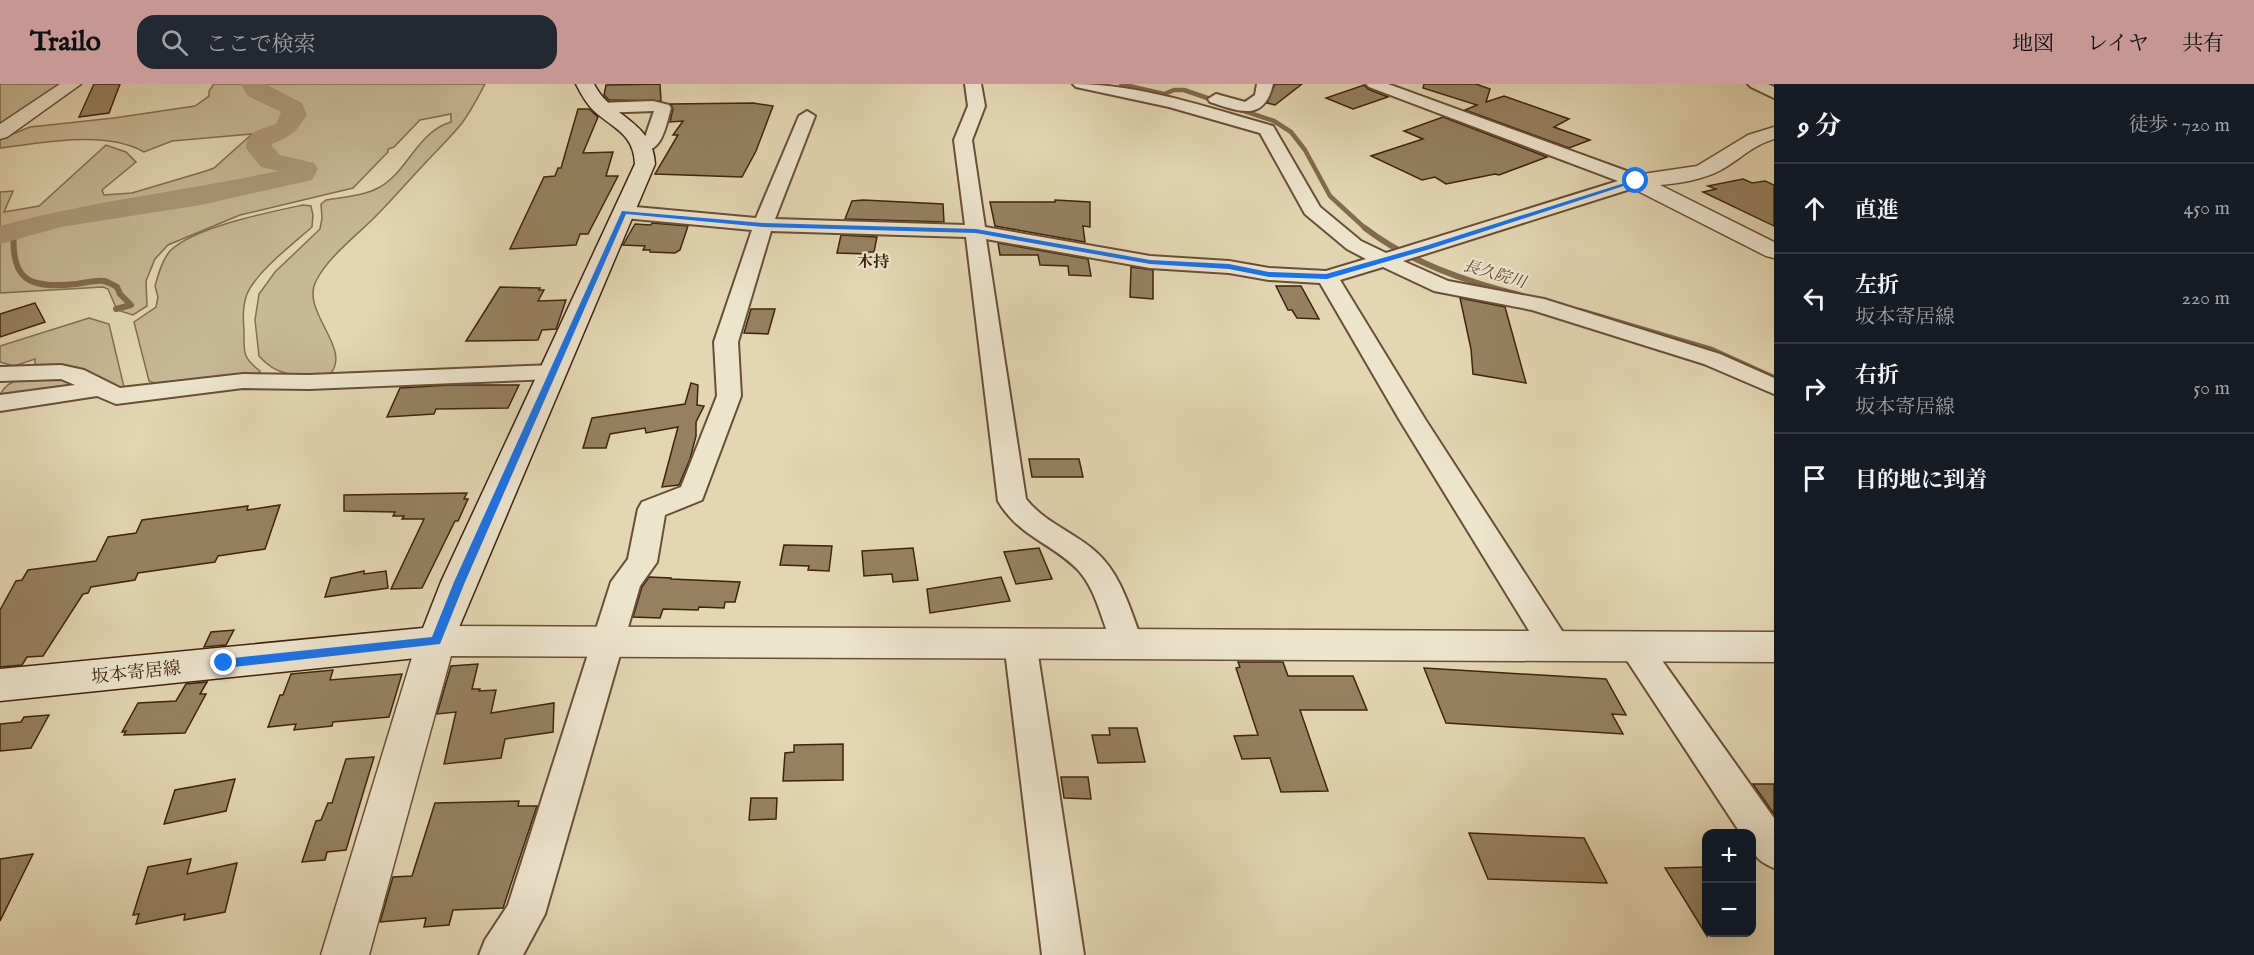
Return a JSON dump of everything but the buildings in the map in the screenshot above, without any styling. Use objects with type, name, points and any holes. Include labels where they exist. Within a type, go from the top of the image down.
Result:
[{"type":"street","points":[[0,133],[72,84]]},
{"type":"street","points":[[345,955],[436,640],[459,582],[645,164],[644,146],[639,138],[593,101],[585,84]]},
{"type":"street","points":[[973,84],[978,106],[974,121],[963,140],[1012,501],[1023,518],[1085,559],[1099,574],[1127,643]]},
{"type":"street","points":[[1081,84],[1172,103],[1266,130],[1312,210],[1354,246],[1442,286],[1536,304],[1712,359],[1774,387]]},
{"type":"street","points":[[1206,96],[1247,108],[1262,97],[1265,84]]},
{"type":"street","points":[[1374,84],[1636,181],[1774,251]]},
{"type":"street","points":[[1756,84],[1774,93]]},
{"type":"street","points":[[600,108],[653,106],[663,108],[653,140],[644,146]]},
{"type":"street","points":[[500,955],[525,914],[606,641],[626,582],[642,562],[652,509],[692,493],[725,407],[729,396],[726,342],[763,225],[807,116]]},
{"type":"street","points":[[624,212],[763,225],[976,231],[1150,262],[1229,267],[1269,274],[1327,277],[1428,248],[1636,181],[1691,173],[1712,167],[1749,140],[1774,133]]},
{"type":"street","points":[[1327,277],[1412,419],[1555,646]]},
{"type":"street","points":[[0,374],[61,372],[75,375],[116,396],[243,381],[309,382],[553,372]]},
{"type":"street","points":[[0,403],[102,388]]},
{"type":"street","name":"坂本寄居線","points":[[0,685],[436,640],[1774,647]]},
{"type":"street","points":[[1020,642],[1063,955]]},
{"type":"street","points":[[1635,647],[1774,849]]},
{"type":"shaded area","points":[[0,84],[63,84],[0,126]]},
{"type":"shaded area","points":[[214,84],[485,84],[458,128],[382,210],[335,255],[316,281],[313,293],[315,305],[335,353],[335,364],[330,374],[283,373],[267,364],[259,356],[255,320],[259,294],[275,272],[320,229],[321,204],[326,200],[361,194],[380,187],[398,172],[430,134],[451,122],[451,114],[420,120],[394,147],[388,149],[388,152],[353,188],[240,215],[168,245],[155,259],[146,281],[147,306],[133,315],[117,310],[108,289],[103,287],[0,293],[0,192],[13,191],[4,212],[39,206],[106,145],[126,152],[136,162],[102,190],[104,195],[132,193],[214,168],[252,134],[172,141],[144,152],[111,141],[93,140],[54,141],[0,148],[0,139],[30,127],[195,106],[209,96],[209,91]]},
{"type":"shaded area","points":[[303,205],[311,206],[312,227],[267,267],[247,294],[243,317],[244,349],[247,358],[260,371],[258,374],[160,385],[149,381],[134,322],[156,307],[158,297],[155,286],[159,272],[170,251],[181,242],[214,228],[253,216]]},
{"type":"shaded area","points":[[89,318],[109,324],[124,387],[114,387],[35,367],[35,359],[14,366],[0,362],[0,346]]},
{"type":"shaded area","points":[[53,376],[88,385],[0,395],[4,388],[16,380]]},
{"type":"waterway","points":[[0,235],[58,219],[201,196],[302,174],[304,169],[271,161],[259,148],[259,140],[285,129],[294,115],[293,108],[256,91],[253,84]]},
{"type":"waterway","name":"長久院川","points":[[1121,84],[1164,94],[1174,90],[1184,90],[1216,101]]},
{"type":"waterway","name":"長久院川","points":[[1238,109],[1274,121],[1291,132],[1305,150],[1330,196],[1367,230]]},
{"type":"waterway","name":"長久院川","points":[[1365,228],[1400,251],[1438,269],[1519,295]]},
{"type":"waterway","points":[[14,230],[15,260],[19,270],[26,278],[46,285],[106,281],[117,287],[120,294],[131,305],[116,309]]},
{"type":"waterway","name":"長久院川","points":[[1580,311],[1712,350],[1774,378]]},
{"type":"district","name":"木持","points":[[873,261]]},
{"type":"route","points":[[224,663],[436,640],[459,582],[624,212],[763,225],[976,231],[1150,262],[1204,264],[1269,274],[1327,277],[1428,248],[1636,181]]}]
